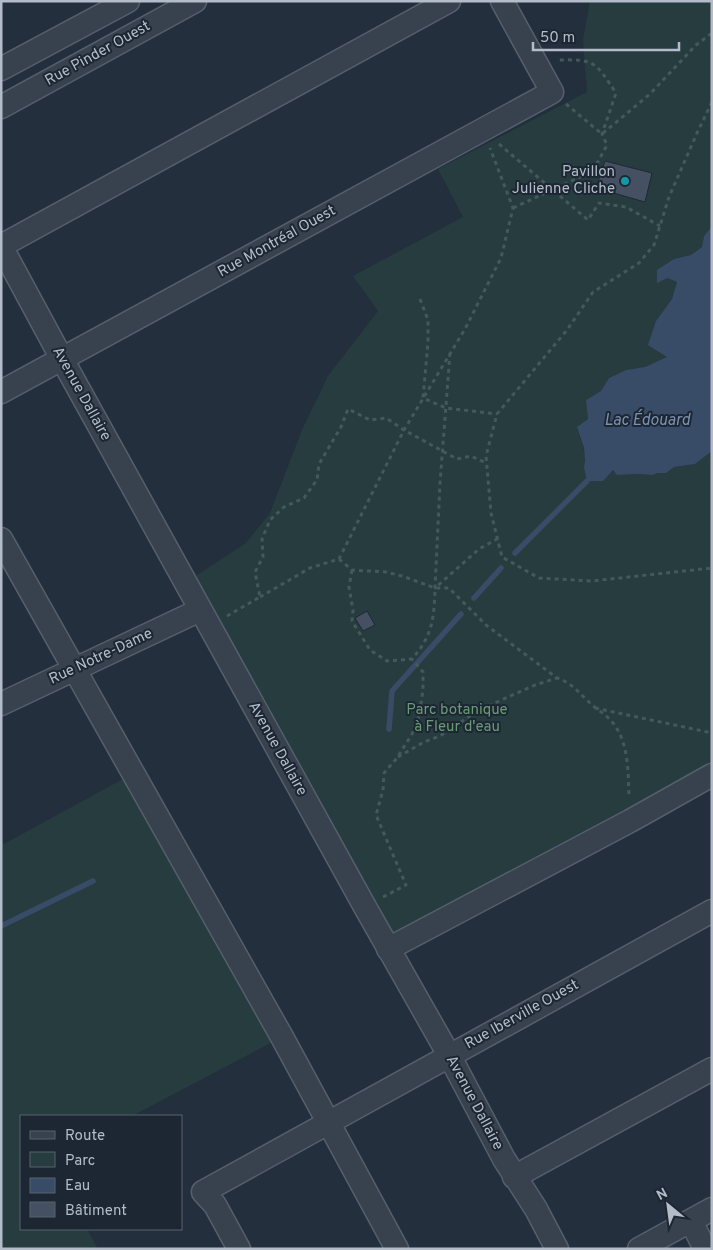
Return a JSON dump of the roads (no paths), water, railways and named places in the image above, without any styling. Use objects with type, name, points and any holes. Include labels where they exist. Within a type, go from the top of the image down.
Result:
[{"type":"street","points":[[1,70],[128,1]]},
{"type":"street","name":"Rue Pinder Ouest","points":[[1,107],[195,1]]},
{"type":"street","points":[[1,246],[449,1]]},
{"type":"street","name":"Rue Montréal Ouest","points":[[1,392],[552,92],[502,1]]},
{"type":"street","name":"Avenue Dallaire","points":[[1,246],[205,619],[449,1055],[514,1177],[536,1209],[557,1249]]},
{"type":"street","points":[[1,539],[329,1123],[397,1249]]},
{"type":"street","name":"Rue Notre-Dame","points":[[1,704],[75,669],[205,619]]},
{"type":"street","points":[[388,949],[630,821],[712,775]]},
{"type":"street","name":"Rue Iberville Ouest","points":[[239,1249],[215,1205],[202,1192],[712,911]]},
{"type":"street","points":[[514,1177],[712,1069]]},
{"type":"street","points":[[639,1249],[712,1209]]},
{"type":"street","points":[[691,1221],[705,1249]]},
{"type":"water","name":"Lac Édouard","points":[[712,226],[712,451],[695,464],[674,467],[666,473],[617,475],[613,470],[603,481],[587,481],[584,467],[584,448],[577,427],[588,419],[586,400],[601,391],[609,378],[626,370],[645,367],[667,357],[648,345],[656,321],[672,299],[677,282],[667,278],[657,283],[657,270],[674,259],[691,255],[702,247],[704,236]]},
{"type":"waterway","points":[[515,553],[587,481]]},
{"type":"waterway","points":[[474,598],[501,568]]},
{"type":"waterway","points":[[389,729],[392,691],[461,614]]},
{"type":"waterway","points":[[1,926],[93,881]]},
{"type":"place","name":"Pavillon Julienne Cliche","points":[[625,181]]},
{"type":"park label","name":"Parc botanique à Fleur d'eau","points":[[457,718]]}]
